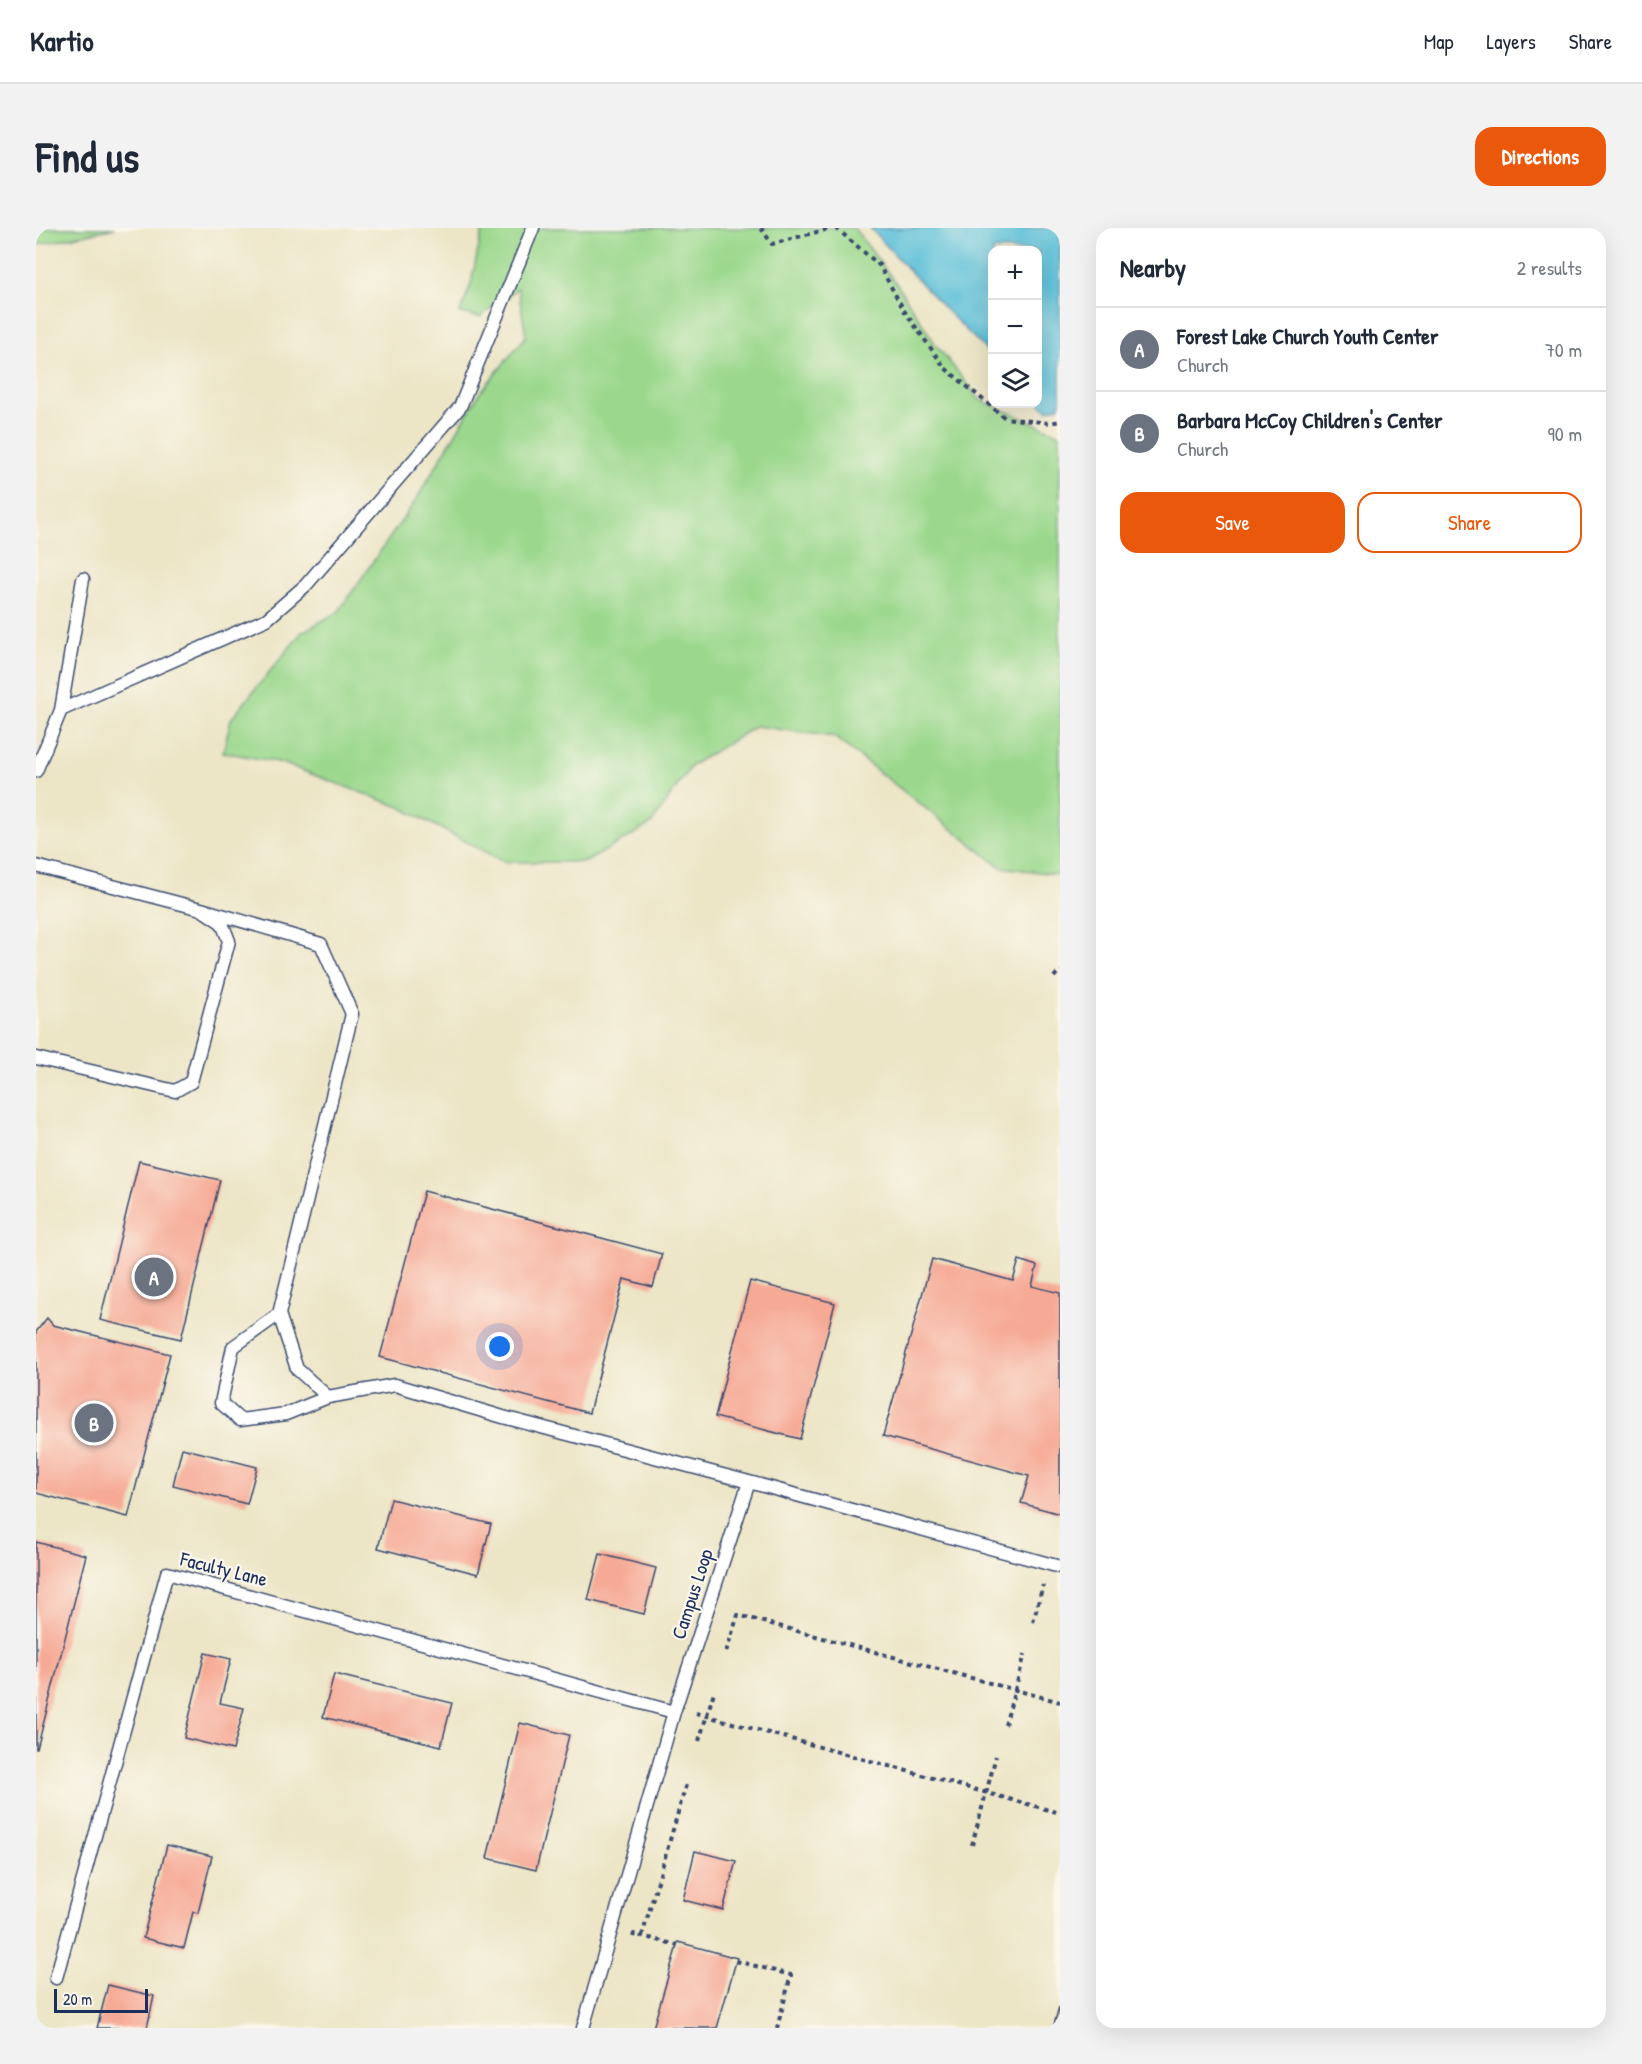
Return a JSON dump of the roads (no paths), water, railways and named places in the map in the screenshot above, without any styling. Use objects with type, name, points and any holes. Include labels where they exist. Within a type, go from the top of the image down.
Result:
[{"type":"lane","points":[[61,710],[267,619],[306,585],[460,407],[533,228]]},
{"type":"lane","points":[[36,771],[61,710],[83,579]]},
{"type":"lane","points":[[36,866],[201,909],[321,944],[352,1014],[279,1314],[297,1369],[328,1397]]},
{"type":"lane","points":[[36,1058],[175,1090],[191,1082],[229,941],[222,923],[201,909]]},
{"type":"lane","points":[[279,1314],[233,1347],[221,1403],[240,1420],[286,1414],[328,1397],[395,1385],[503,1417],[1054,1565]]},
{"type":"lane","name":"Campus Loop","points":[[583,2028],[674,1712],[749,1482]]},
{"type":"lane","name":"Faculty Lane","points":[[56,1978],[168,1573],[674,1712]]},
{"type":"water","points":[[870,228],[1060,228],[1060,406],[1047,410],[1042,405],[1042,246],[988,246],[988,352]]},
{"type":"place","name":"Forest Lake Church Youth Center","points":[[154,1277]]},
{"type":"place","name":"Barbara McCoy Children's Center","points":[[94,1423]]}]
